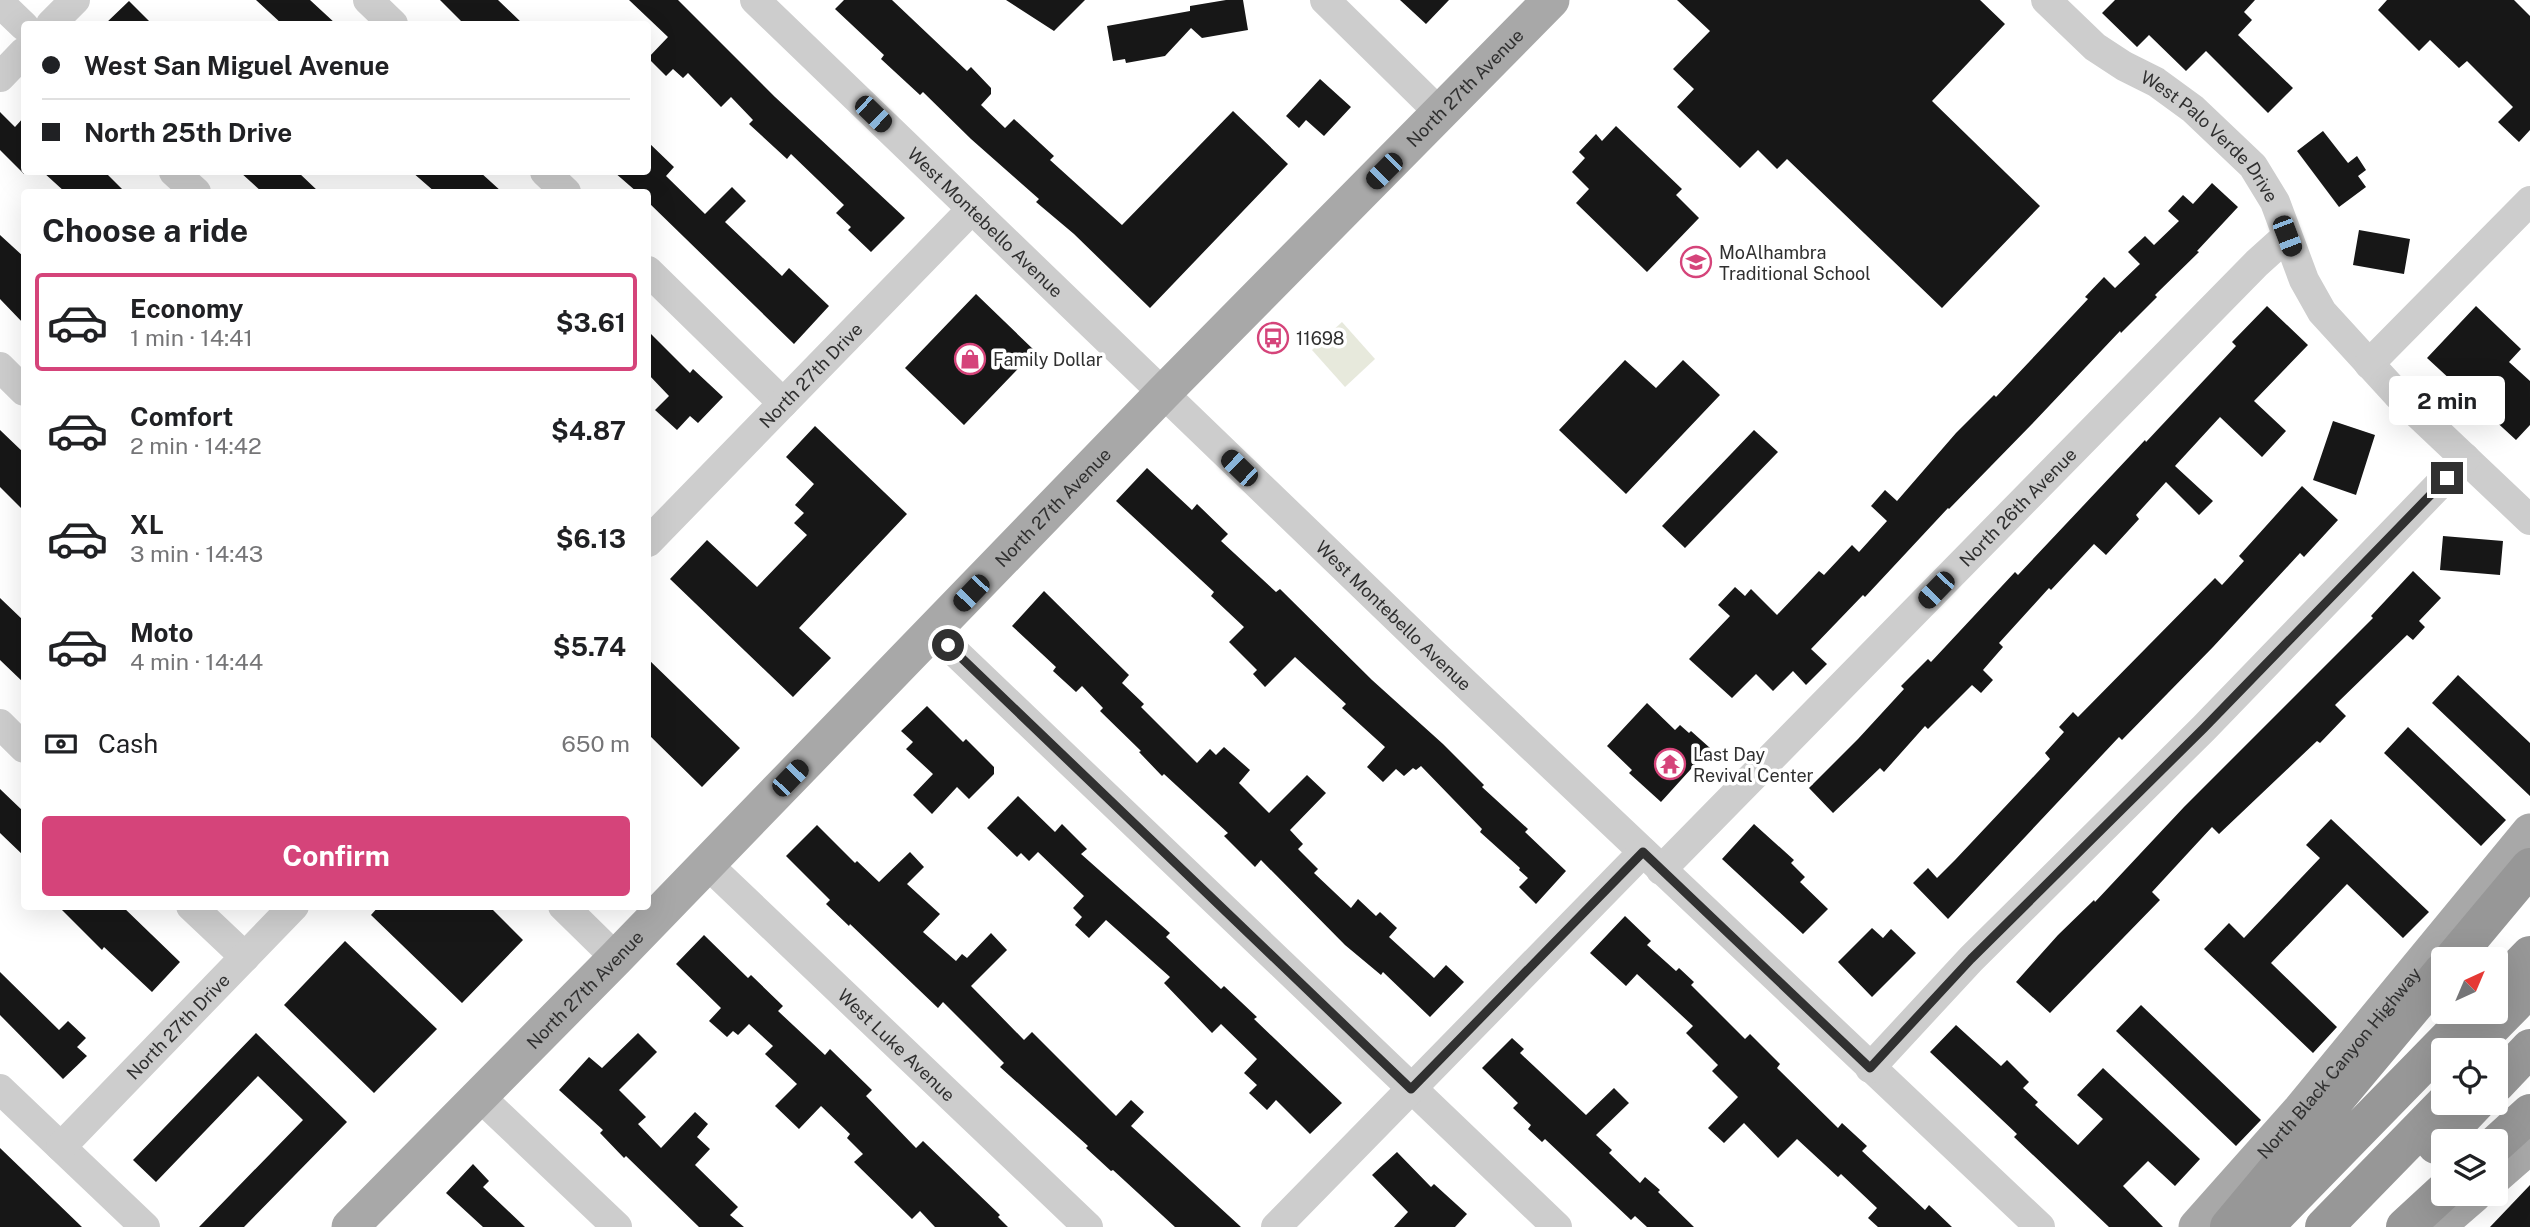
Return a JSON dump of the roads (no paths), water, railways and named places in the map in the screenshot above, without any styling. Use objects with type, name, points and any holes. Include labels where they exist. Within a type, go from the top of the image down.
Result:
[{"type":"highway","points":[[2463,947],[2530,867]]},
{"type":"highway","points":[[2508,978],[2530,955]]},
{"type":"highway","points":[[2229,1227],[2431,985]]},
{"type":"highway","points":[[2481,1038],[2530,988]]},
{"type":"highway","points":[[2508,1039],[2530,1016]]},
{"type":"highway","points":[[2263,1227],[2462,1024]]},
{"type":"highway","points":[[2508,1071],[2530,1048]]},
{"type":"highway","points":[[2296,1227],[2431,1089]]},
{"type":"highway","points":[[2508,1133],[2530,1113]]},
{"type":"highway","points":[[2324,1227],[2433,1115]]},
{"type":"highway","points":[[2357,1227],[2465,1115]]},
{"type":"highway","points":[[2405,1227],[2431,1203]]},
{"type":"main road","name":"North 27th Avenue","points":[[350,1227],[616,958],[1163,393],[1551,0]]},
{"type":"main road","name":"North Black Canyon Highway","points":[[2197,1227],[2301,1110],[2530,832]]},
{"type":"main road","points":[[2508,1164],[2530,1145]]},
{"type":"main road","points":[[2436,1227],[2460,1206]]},
{"type":"street","points":[[54,21],[75,0]]},
{"type":"street","points":[[368,0],[390,21]]},
{"type":"street","name":"West Montebello Avenue","points":[[755,0],[1652,861],[2040,1227]]},
{"type":"street","points":[[1325,0],[1441,114]]},
{"type":"street","name":"West Palo Verde Drive","points":[[2046,0],[2095,47],[2165,88],[2199,114],[2253,166],[2275,202],[2304,280],[2322,312],[2397,394],[2530,520]]},
{"type":"street","points":[[0,3],[21,23]]},
{"type":"street","points":[[0,77],[21,55]]},
{"type":"street","points":[[177,175],[192,189]]},
{"type":"street","points":[[548,175],[563,189]]},
{"type":"street","points":[[2369,364],[2530,201]]},
{"type":"street","name":"North 27th Drive","points":[[651,539],[972,209]]},
{"type":"street","name":"North 26th Avenue","points":[[1276,1227],[1411,1089],[1652,861],[2287,236]]},
{"type":"street","points":[[651,274],[783,403]]},
{"type":"street","points":[[0,367],[21,388]]},
{"type":"street","points":[[1870,1068],[1971,959],[2204,728],[2465,458]]},
{"type":"street","points":[[933,631],[1557,1227]]},
{"type":"street","points":[[0,724],[21,745]]},
{"type":"street","name":"West Luke Avenue","points":[[707,864],[1088,1227]]},
{"type":"street","points":[[195,910],[245,957]]},
{"type":"street","name":"North 27th Drive","points":[[61,1147],[290,910]]},
{"type":"street","points":[[567,910],[616,958]]},
{"type":"street","points":[[0,1089],[145,1227]]},
{"type":"street","points":[[478,1095],[617,1227]]},
{"type":"place","name":"MoAlhambra Traditional School","points":[[1696,262]]},
{"type":"place","name":"11698","points":[[1273,338]]},
{"type":"place","name":"Family Dollar","points":[[970,359]]},
{"type":"place","name":"Last Day Revival Center","points":[[1670,764]]}]
